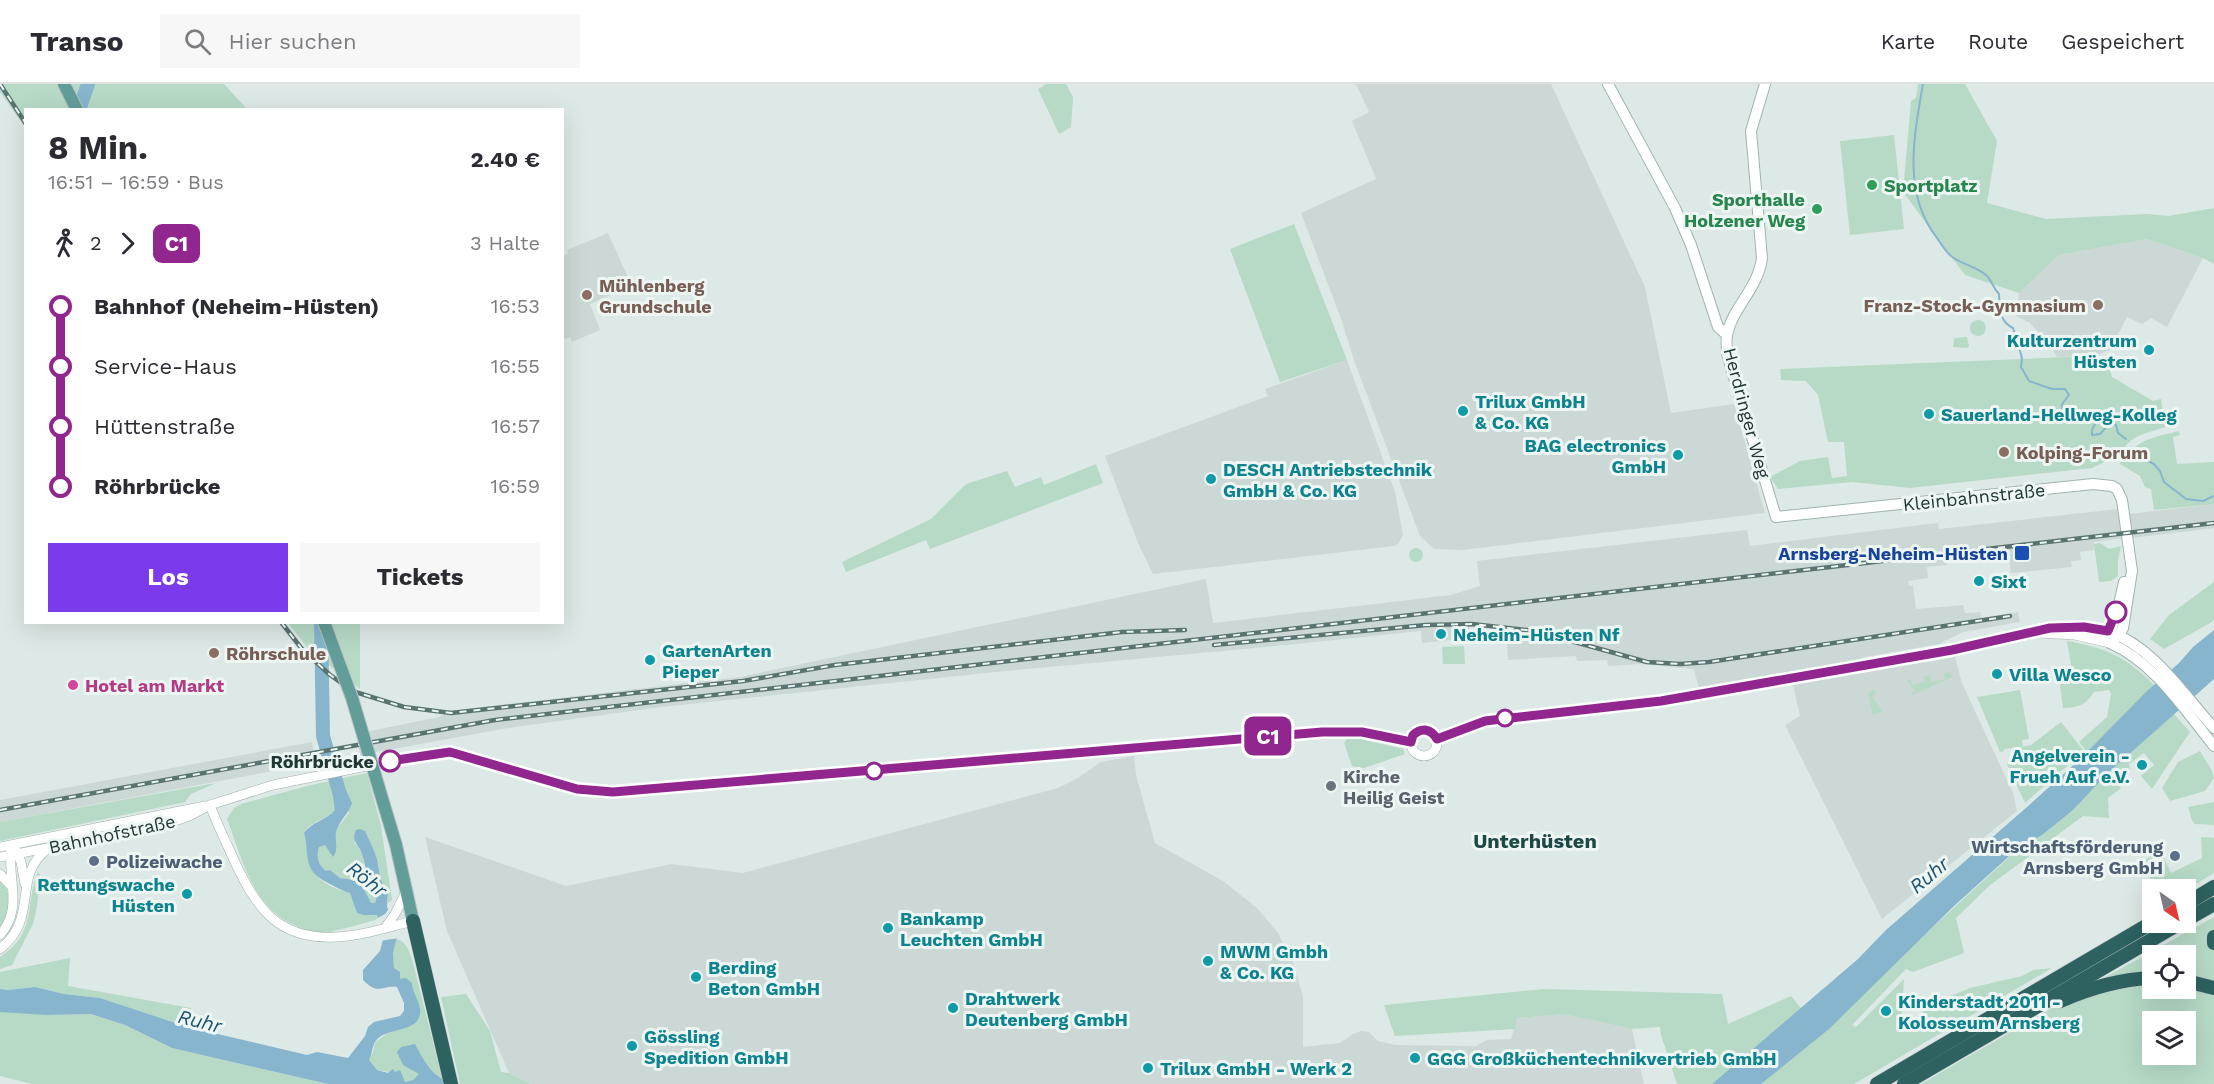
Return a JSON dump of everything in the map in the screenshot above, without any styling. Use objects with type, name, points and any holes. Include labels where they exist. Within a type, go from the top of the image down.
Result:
[{"type":"highway","points":[[2196,898],[2214,887]]},
{"type":"highway","points":[[2196,914],[2214,904]]},
{"type":"highway","points":[[413,921],[451,1084]]},
{"type":"highway","points":[[1876,1084],[2142,928]]},
{"type":"highway","points":[[1904,1084],[2163,933]]},
{"type":"highway","points":[[2214,937],[2214,943]]},
{"type":"highway","points":[[1998,1029],[2102,985],[2142,978]]},
{"type":"highway","points":[[2196,984],[2214,988]]},
{"type":"main road","points":[[64,84],[76,108]]},
{"type":"main road","name":"Herdringer Weg","points":[[1608,84],[1675,208],[1691,245],[1718,327],[1727,335],[1727,354],[1776,517]]},
{"type":"main road","points":[[1727,335],[1761,268],[1751,130],[1765,84]]},
{"type":"main road","name":"Kleinbahnstraße","points":[[1776,517],[2105,484],[2112,486],[2119,493],[2132,565],[2124,623],[2116,639]]},
{"type":"main road","points":[[325,624],[352,698],[372,762],[396,845],[413,921]]},
{"type":"main road","points":[[2116,639],[2193,712],[2214,728]]},
{"type":"main road","points":[[2193,712],[2214,746]]},
{"type":"street","name":"Bahnhofstraße","points":[[0,847],[210,805],[273,785],[441,751],[577,789],[613,792],[1322,732],[1362,732],[1411,742],[1415,753],[1425,756],[1430,755],[1436,748],[1437,739],[1485,721],[1661,701],[1952,650],[2035,632],[2116,639]]},
{"type":"street","points":[[1411,742],[1413,735],[1423,729],[1430,730],[1437,739]]},
{"type":"street","name":"Bahnhofstraße","points":[[0,858],[161,826],[189,816],[210,805]]},
{"type":"street","points":[[210,805],[246,886],[262,909],[281,924],[299,933],[336,937],[361,934],[413,921]]},
{"type":"street","points":[[12,844],[26,892]]},
{"type":"street","points":[[0,949],[20,925],[24,914],[31,867],[48,848]]},
{"type":"street","points":[[0,935],[12,914],[14,903],[14,855]]},
{"type":"street","points":[[0,874],[14,889]]},
{"type":"street","points":[[385,928],[406,892]]},
{"type":"shaded area","points":[[1356,84],[1551,84],[1645,287],[1671,413],[1734,404],[1765,513],[1463,550],[1434,549],[1420,536],[1301,213],[1376,179],[1352,121],[1369,112]]},
{"type":"shaded area","name":"Mühlenberg Grundschule","points":[[608,233],[632,286],[590,304],[600,330],[572,342],[570,337],[564,340],[564,256],[568,254],[567,250]]},
{"type":"shaded area","name":"Franz-Stock-Gymnasium","points":[[2147,239],[2203,258],[2167,327],[2151,318],[2142,324],[2127,317],[2110,350],[2094,356],[2057,357],[2030,323],[2016,316],[2019,293],[2059,255]]},
{"type":"shaded area","points":[[1347,360],[1395,492],[1403,534],[1399,543],[1394,546],[1153,574],[1138,543],[1105,456],[1268,396],[1265,389]]},
{"type":"shaded area","points":[[2214,504],[2214,528],[2132,538],[2129,514]]},
{"type":"shaded area","points":[[2118,509],[2124,538],[2094,542],[2095,550],[2080,552],[2081,560],[2071,561],[2072,567],[2011,573],[2009,556],[1947,560],[1947,565],[1927,567],[1928,578],[1908,581],[1909,586],[1913,585],[1916,609],[1963,605],[1965,613],[1980,612],[1982,618],[2018,612],[2020,622],[1963,632],[1939,644],[1865,657],[1804,676],[1700,693],[1694,669],[1639,664],[1608,666],[1607,660],[1577,661],[1576,656],[1508,660],[1506,630],[1470,627],[1470,638],[1422,643],[1421,631],[661,707],[508,728],[360,755],[356,734],[439,717],[449,711],[740,677],[1206,579],[1213,623],[1451,595],[1480,586],[1477,561],[1747,530],[1750,546],[1938,523],[1939,529]]},
{"type":"shaded area","points":[[1955,657],[1962,683],[2013,793],[2017,811],[1882,919],[1785,725],[1800,716],[1793,685]]},
{"type":"shaded area","points":[[312,742],[316,763],[0,822],[0,800]]},
{"type":"shaded area","points":[[1134,756],[1136,775],[1155,843],[1223,881],[1257,908],[1278,933],[1294,965],[1303,997],[1303,1047],[1340,1043],[1361,1031],[1369,1032],[1378,1041],[1395,1045],[1476,1046],[1487,1040],[1511,1039],[1517,1018],[1564,1014],[1632,1029],[1644,1084],[531,1084],[509,1073],[447,931],[425,837],[566,886],[672,864],[743,873],[1058,788],[1101,762]]},
{"type":"green space","points":[[0,84],[224,84],[246,108],[24,108],[24,126],[0,92]]},
{"type":"green space","points":[[1046,84],[1066,84],[1073,97],[1071,127],[1059,134],[1038,89]]},
{"type":"green space","points":[[1918,84],[1965,84],[1997,141],[1987,203],[2046,219],[2147,214],[2168,216],[2214,208],[2214,264],[2147,239],[2059,255],[2019,293],[1965,275],[1903,192],[1911,101],[1916,98]]},
{"type":"green space","name":"Sportplatz","points":[[1894,135],[1904,229],[1850,235],[1840,141]]},
{"type":"green space","points":[[1294,224],[1347,360],[1280,382],[1230,249]]},
{"type":"green space","points":[[1975,320],[1981,320],[1986,328],[1984,334],[1975,336],[1970,331],[1970,325]]},
{"type":"green space","points":[[1967,337],[1969,346],[1967,348],[1953,347],[1954,338]]},
{"type":"green space","points":[[2094,356],[2109,365],[2112,377],[2153,401],[2161,399],[2165,427],[2130,441],[2125,446],[2118,462],[2109,460],[2092,468],[1910,488],[1852,482],[1778,489],[1770,477],[1800,461],[1828,457],[1832,478],[1847,476],[1844,442],[1828,442],[1818,395],[1806,381],[1781,380],[1780,369]]},
{"type":"green space","points":[[2179,431],[2180,435],[2173,437],[2177,464],[2214,462],[2214,504],[2154,510],[2151,489],[2145,487],[2140,476],[2120,464],[2139,444]]},
{"type":"green space","points":[[1096,464],[1103,483],[930,549],[926,540],[846,572],[842,562],[931,519],[966,484],[1007,471],[1015,487],[1041,477],[1044,485]]},
{"type":"green space","points":[[2100,543],[2109,549],[2121,546],[2118,576],[2111,581],[2099,582],[2094,544]]},
{"type":"green space","points":[[1413,548],[1419,548],[1423,555],[1419,562],[1413,562],[1409,558],[1409,552]]},
{"type":"green space","points":[[2214,582],[2214,620],[2164,649],[2150,639],[2169,615]]},
{"type":"green space","points":[[289,624],[360,624],[360,689],[311,652]]},
{"type":"green space","points":[[2067,641],[2104,650],[2124,660],[2154,685],[2087,752],[2079,742],[2107,717],[2111,694],[2109,690],[2094,692],[2081,705],[2063,708],[2059,678],[2073,676]]},
{"type":"green space","points":[[1464,646],[1465,664],[1443,664],[1442,647]]},
{"type":"green space","points":[[1950,672],[1952,677],[1911,694],[1915,691],[1907,680],[1911,679],[1912,685],[1925,682],[1924,676],[1930,675],[1931,682],[1945,679],[1944,673]]},
{"type":"green space","points":[[1874,689],[1876,693],[1872,696],[1882,711],[1873,715],[1868,694]]},
{"type":"green space","points":[[2020,690],[2029,739],[2022,740],[2023,746],[2004,749],[2000,752],[1977,697]]},
{"type":"green space","points":[[2174,714],[2190,732],[2152,789],[2141,776],[2154,765],[2144,753],[2129,764],[2130,770],[2123,777],[2120,789],[2108,798],[2109,818],[2083,816],[1989,886],[1956,918],[1964,953],[1913,972],[1906,969],[1852,1025],[1856,1027],[1904,979],[1901,1026],[1923,1023],[1923,1011],[1939,1001],[1970,988],[2022,976],[2033,970],[2052,968],[1854,1084],[1761,1084],[2017,850],[2042,835],[2072,811],[2109,772]]},
{"type":"green space","points":[[2061,722],[2084,751],[2025,803],[2007,764],[2021,761],[2020,747],[2031,745]]},
{"type":"green space","points":[[1352,737],[1403,749],[1405,754],[1361,769],[1352,766],[1344,743]]},
{"type":"green space","points":[[2200,751],[2214,778],[2205,791],[2170,801],[2162,788],[2178,762]]},
{"type":"green space","points":[[367,773],[381,826],[392,900],[388,903],[388,891],[381,879],[376,855],[365,831],[354,842],[363,854],[364,869],[375,903],[371,903],[360,881],[340,878],[330,870],[326,871],[319,863],[319,847],[325,844],[349,813],[342,782],[331,783],[336,810],[310,825],[305,831],[309,856],[320,879],[335,888],[350,893],[357,913],[377,915],[379,919],[316,933],[283,919],[260,896],[252,882],[227,819],[234,808],[241,804]]},
{"type":"green space","points":[[216,783],[191,794],[185,802],[0,841],[0,822]]},
{"type":"green space","points":[[2214,802],[2214,825],[2195,824],[2188,807]]},
{"type":"green space","points":[[2201,837],[2214,838],[2214,873],[2196,884],[2196,879],[2151,879],[2146,859],[2161,851],[2171,873],[2202,858]]},
{"type":"green space","points":[[38,872],[40,875],[37,907],[33,924],[12,965],[0,969],[0,957],[12,948],[25,928]]},
{"type":"green space","points":[[0,880],[7,892],[9,904],[0,928]]},
{"type":"green space","points":[[2214,917],[2214,1084],[1921,1084],[2142,957],[2142,999],[2196,999],[2196,945],[2163,945],[2185,933],[2196,933],[2196,927]]},
{"type":"green space","points":[[396,939],[405,944],[412,959],[443,1082],[427,1066],[415,1044],[419,1075],[413,1080],[405,1082],[395,1073],[377,1070],[369,1060],[375,1042],[391,1031],[413,1025],[420,1007],[412,990],[400,979],[394,969],[393,953]]},
{"type":"green space","points":[[70,958],[68,986],[191,1008],[188,1027],[100,998],[64,994],[35,987],[0,989],[0,972]]},
{"type":"green space","points":[[1544,989],[1722,994],[1728,1024],[1791,996],[1801,1008],[1712,1084],[1677,1084],[1660,1027],[1632,1029],[1564,1014],[1517,1018],[1515,1029],[1395,1036],[1384,1005]]},
{"type":"green space","points":[[466,994],[490,1031],[501,1072],[509,1073],[531,1084],[460,1084],[441,997]]},
{"type":"green space","points":[[0,1012],[46,1015],[91,1014],[125,1025],[172,1048],[328,1084],[32,1084],[0,1076]]},
{"type":"water","points":[[2214,630],[2214,679],[2109,772],[2072,811],[2042,835],[2016,850],[1954,906],[1829,1029],[1761,1084],[1712,1084],[1858,959],[1886,930],[2078,761],[2147,691]]},
{"type":"water","points":[[342,782],[352,803],[337,829],[335,854],[333,857],[325,845],[319,847],[318,860],[326,871],[330,870],[340,878],[360,881],[371,903],[375,903],[362,853],[354,838],[356,830],[365,831],[376,855],[381,879],[388,891],[387,907],[398,933],[393,953],[394,968],[400,972],[400,979],[406,978],[412,983],[420,1010],[418,1020],[413,1025],[380,1037],[374,1044],[369,1060],[377,1070],[388,1073],[393,1069],[395,1072],[400,1070],[405,1082],[413,1080],[419,1074],[403,1065],[397,1052],[401,1047],[415,1044],[436,1074],[456,1084],[328,1084],[172,1048],[125,1025],[91,1014],[46,1015],[0,1012],[0,989],[35,987],[64,994],[100,998],[188,1027],[307,1055],[317,1052],[348,1058],[365,1036],[368,1027],[374,1022],[400,1016],[404,1011],[404,1003],[397,987],[377,989],[363,980],[363,970],[380,951],[384,936],[377,915],[357,913],[350,893],[320,878],[308,862],[304,833],[335,810],[331,783]]},
{"type":"pier","points":[[390,907],[398,919],[400,938],[379,941],[376,919],[385,914]]},
{"type":"waterway","name":"Röhr","points":[[80,108],[88,84]]},
{"type":"waterway","points":[[1923,84],[1916,124],[1914,164],[1915,183],[1926,221],[1949,254],[1983,273],[1990,280],[1999,294],[2003,318],[2013,328],[2022,358],[2021,367],[2029,381],[2052,389],[2065,389],[2069,395],[2062,404],[2062,411],[2066,415],[2084,411],[2093,418],[2095,424],[2092,435],[2100,434],[2109,424],[2116,425],[2118,433],[2126,439]]},
{"type":"waterway","points":[[2139,453],[2142,458],[2154,464],[2160,471],[2164,482],[2186,499],[2203,501],[2214,496]]},
{"type":"waterway","name":"Röhr","points":[[321,624],[323,736],[341,798]]},
{"type":"railway","points":[[0,84],[24,121]]},
{"type":"railway","points":[[0,810],[495,720],[2214,523]]},
{"type":"railway","points":[[1214,645],[1426,625],[1472,624],[1535,631],[1647,662],[1680,664],[1709,662],[2010,616]]},
{"type":"railway","points":[[283,624],[302,649],[352,691],[404,707],[451,713],[743,681],[835,665],[1122,632],[1185,630]]},
{"type":"bus line","name":"C1","points":[[390,761],[441,751],[450,752],[505,766],[577,789],[613,792],[1322,732],[1362,732],[1411,742],[1413,735],[1423,729],[1430,730],[1437,739],[1466,726],[1496,719],[1661,701],[1952,650],[2062,626],[2108,631],[2116,612]]},
{"type":"place","name":"Sportplatz","points":[[1872,185]]},
{"type":"place","name":"Sporthalle Holzener Weg","points":[[1817,209]]},
{"type":"place","name":"Mühlenberg Grundschule","points":[[587,295]]},
{"type":"place","name":"Franz-Stock-Gymnasium","points":[[2098,305]]},
{"type":"place","name":"Kulturzentrum Hüsten","points":[[2149,350]]},
{"type":"place","name":"Trilux GmbH & Co. KG","points":[[1463,411]]},
{"type":"place","name":"Sauerland-Hellweg-Kolleg","points":[[1929,414]]},
{"type":"place","name":"Kolping-Forum","points":[[2004,452]]},
{"type":"place","name":"BAG electronics GmbH","points":[[1678,455]]},
{"type":"place","name":"DESCH Antriebstechnik GmbH & Co. KG","points":[[1211,479]]},
{"type":"place","name":"Arnsberg-Neheim-Hüsten","points":[[2022,553]]},
{"type":"place","name":"Sixt","points":[[1979,581]]},
{"type":"place","name":"Neheim-Hüsten Nf","points":[[1441,634]]},
{"type":"place","name":"Röhrschule","points":[[214,653]]},
{"type":"place","name":"GartenArten Pieper","points":[[650,660]]},
{"type":"place","name":"Villa Wesco","points":[[1997,674]]},
{"type":"place","name":"Hotel am Markt","points":[[73,685]]},
{"type":"place","name":"Röhrbrücke","points":[[390,761]]},
{"type":"place","name":"Angelverein - Frueh Auf e.V.","points":[[2142,765]]},
{"type":"place","name":"Kirche Heilig Geist","points":[[1331,786]]},
{"type":"place","name":"Wirtschaftsförderung Arnsberg GmbH","points":[[2175,856]]},
{"type":"place","name":"Polizeiwache","points":[[94,861]]},
{"type":"place","name":"Rettungswache Hüsten","points":[[187,894]]},
{"type":"place","name":"Bankamp Leuchten GmbH","points":[[888,928]]},
{"type":"place","name":"MWM Gmbh & Co. KG","points":[[1208,961]]},
{"type":"place","name":"Berding Beton GmbH","points":[[696,977]]},
{"type":"place","name":"Drahtwerk Deutenberg GmbH","points":[[953,1008]]},
{"type":"place","name":"Kinderstadt 2011 - Kolosseum Arnsberg","points":[[1886,1011]]},
{"type":"place","name":"Gössling Spedition GmbH","points":[[632,1046]]},
{"type":"place","name":"GGG Großküchentechnikvertrieb GmbH","points":[[1415,1058]]},
{"type":"place","name":"Trilux GmbH - Werk 2","points":[[1148,1068]]},
{"type":"district","name":"Unterhüsten","points":[[1535,841]]},
{"type":"water label","name":"Ruhr","points":[[1929,875]]},
{"type":"water label","name":"Ruhr","points":[[200,1021]]}]
